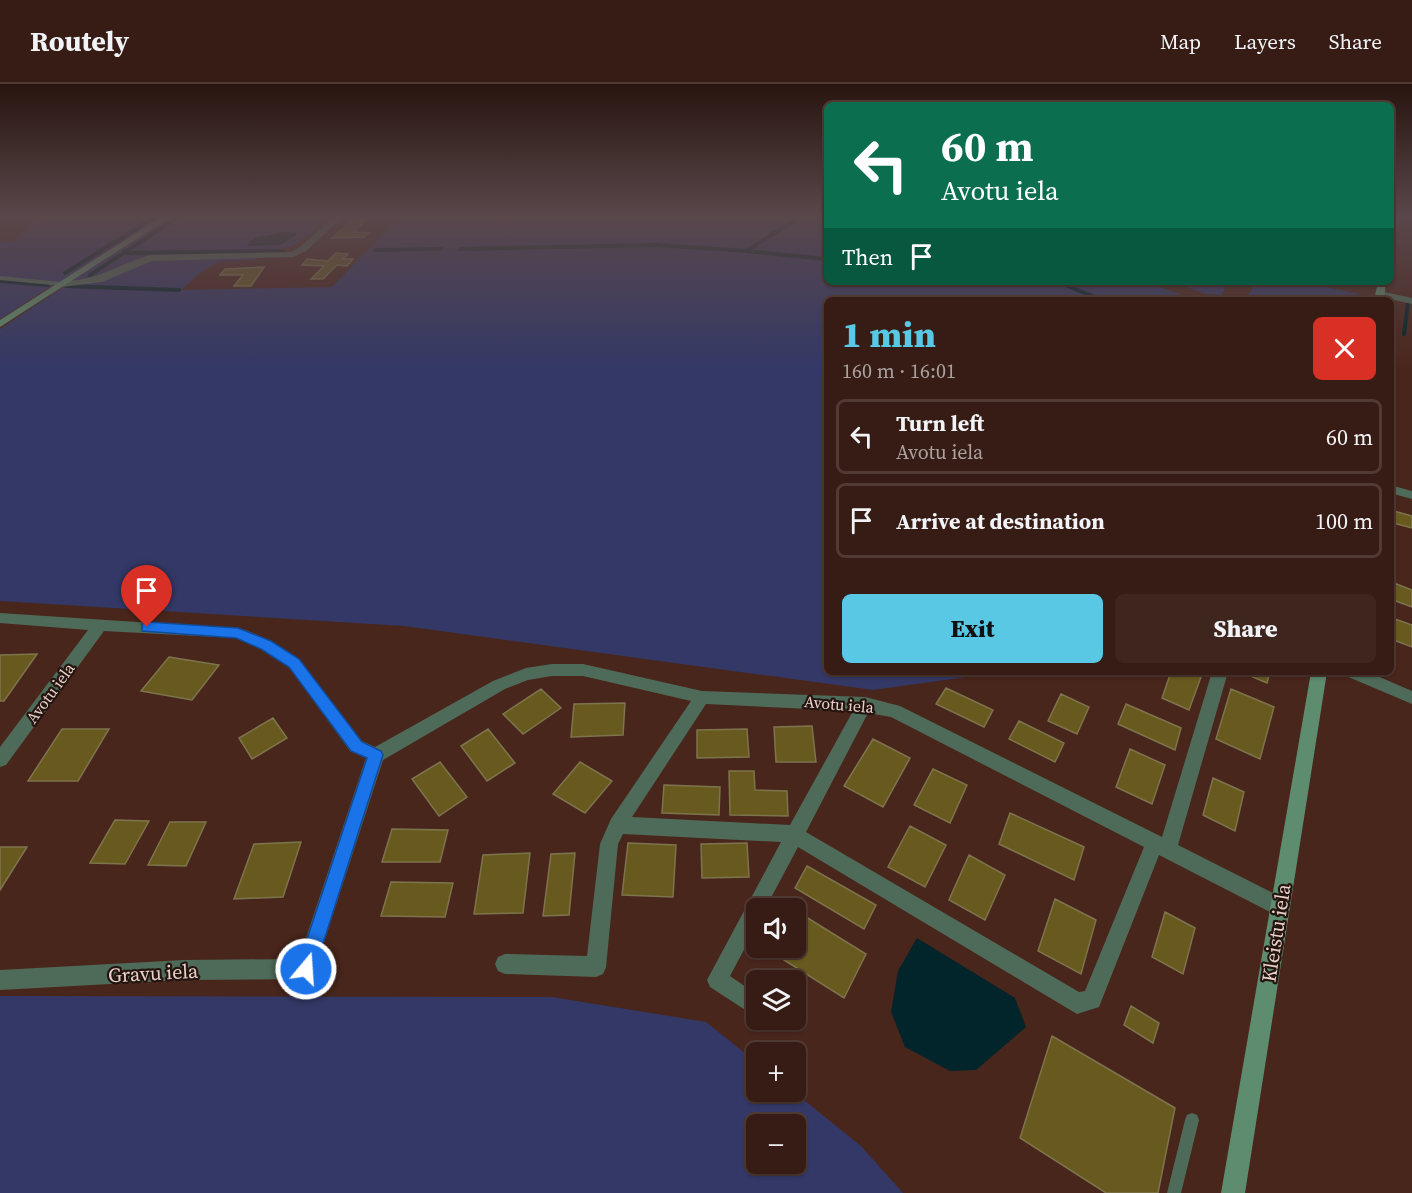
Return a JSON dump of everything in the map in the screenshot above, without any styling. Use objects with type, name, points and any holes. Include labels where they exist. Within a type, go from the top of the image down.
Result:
[{"type":"street","points":[[0,324],[87,268]]},
{"type":"street","points":[[62,284],[102,279],[124,268]]},
{"type":"street","points":[[1394,299],[1412,301]]},
{"type":"street","points":[[1394,490],[1412,495]]},
{"type":"street","points":[[0,618],[238,633],[266,645],[294,663],[356,746],[375,755]]},
{"type":"street","name":"Avotu iela","points":[[0,760],[99,625]]},
{"type":"street","name":"Avotu iela","points":[[375,755],[499,685],[526,674],[552,670],[583,670],[702,697],[866,704],[894,711],[1280,907]]},
{"type":"street","points":[[617,825],[793,834],[1077,1003],[1092,1000],[1160,847],[1219,675]]},
{"type":"street","name":"Kleistu iela","points":[[1233,1193],[1319,675]]},
{"type":"street","points":[[1359,675],[1412,698]]},
{"type":"street","points":[[505,964],[596,966],[609,844],[617,825],[702,697]]},
{"type":"street","points":[[746,999],[717,980],[793,834],[866,704]]},
{"type":"street","name":"Gravu iela","points":[[0,980],[184,970],[306,969],[375,755]]},
{"type":"lane","points":[[0,278],[62,284]]},
{"type":"lane","points":[[1174,1193],[1192,1120]]},
{"type":"shaded area","points":[[0,268],[209,268],[181,290],[332,287],[350,268],[824,268],[824,285],[1155,285],[1187,297],[824,297],[824,675],[981,675],[873,690],[404,626],[0,601],[0,329],[65,286],[53,285],[0,319]]},
{"type":"shaded area","points":[[1181,285],[1227,285],[1222,295],[1206,294]]},
{"type":"shaded area","points":[[1254,285],[1318,285],[1363,295],[1363,297],[1247,297]]},
{"type":"shaded area","points":[[917,938],[1015,998],[1026,1027],[976,1070],[950,1071],[905,1047],[891,1012],[898,971]]},
{"type":"shaded area","points":[[0,996],[552,997],[706,1022],[746,1054],[746,1102],[806,1102],[861,1146],[903,1193],[0,1193]]},
{"type":"building","points":[[263,268],[251,286],[234,286],[243,275],[220,275],[225,269]]},
{"type":"building","points":[[322,268],[334,268],[323,279],[311,279]]},
{"type":"building","points":[[1394,511],[1412,516],[1412,528],[1394,523]]},
{"type":"building","points":[[1394,583],[1412,590],[1412,607],[1394,600]]},
{"type":"building","points":[[1394,619],[1412,625],[1412,647],[1394,640]]},
{"type":"building","points":[[37,654],[4,701],[0,701],[0,655]]},
{"type":"building","points":[[169,657],[219,665],[192,700],[141,691]]},
{"type":"building","points":[[1170,675],[1201,677],[1189,710],[1162,698]]},
{"type":"building","points":[[1248,675],[1269,675],[1267,683]]},
{"type":"building","points":[[946,688],[993,710],[984,727],[936,704]]},
{"type":"building","points":[[541,689],[561,708],[523,734],[503,714]]},
{"type":"building","points":[[1231,689],[1274,707],[1260,759],[1216,739]]},
{"type":"building","points":[[1061,694],[1089,707],[1077,734],[1048,721]]},
{"type":"building","points":[[625,703],[623,735],[571,737],[574,704]]},
{"type":"building","points":[[1126,704],[1181,728],[1175,750],[1118,724]]},
{"type":"building","points":[[273,718],[287,738],[252,759],[239,738]]},
{"type":"building","points":[[1019,721],[1064,743],[1055,762],[1009,739]]},
{"type":"building","points":[[812,726],[816,762],[776,762],[774,727]]},
{"type":"building","points":[[62,729],[109,729],[78,781],[28,781]]},
{"type":"building","points":[[488,729],[515,763],[487,781],[461,746]]},
{"type":"building","points":[[747,729],[749,757],[697,758],[697,730]]},
{"type":"building","points":[[873,739],[910,758],[883,807],[844,786]]},
{"type":"building","points":[[1130,749],[1165,765],[1152,804],[1116,787]]},
{"type":"building","points":[[440,762],[467,797],[439,816],[412,779]]},
{"type":"building","points":[[580,762],[612,781],[585,813],[553,794]]},
{"type":"building","points":[[933,769],[967,785],[950,823],[914,805]]},
{"type":"building","points":[[729,771],[754,771],[755,790],[787,791],[788,816],[730,815]]},
{"type":"building","points":[[1213,778],[1244,792],[1235,831],[1203,815]]},
{"type":"building","points":[[664,785],[720,787],[719,815],[662,813]]},
{"type":"building","points":[[1010,813],[1084,847],[1074,880],[999,844]]},
{"type":"building","points":[[115,820],[149,821],[125,864],[90,863]]},
{"type":"building","points":[[170,822],[206,822],[186,866],[148,865]]},
{"type":"building","points":[[910,826],[946,845],[925,887],[888,867]]},
{"type":"building","points":[[392,829],[448,830],[440,862],[382,862]]},
{"type":"building","points":[[301,842],[283,897],[234,899],[254,844]]},
{"type":"building","points":[[628,843],[676,845],[673,897],[622,895]]},
{"type":"building","points":[[747,843],[749,877],[702,878],[701,844]]},
{"type":"building","points":[[0,847],[27,847],[0,890]]},
{"type":"building","points":[[530,853],[523,913],[474,914],[483,855]]},
{"type":"building","points":[[575,853],[569,915],[543,916],[551,854]]},
{"type":"building","points":[[969,855],[1005,875],[985,920],[949,900]]},
{"type":"building","points":[[807,866],[876,905],[864,929],[795,888]]},
{"type":"building","points":[[391,882],[453,883],[445,917],[381,916]]},
{"type":"building","points":[[1055,899],[1096,920],[1081,974],[1038,951]]},
{"type":"building","points":[[1165,912],[1195,928],[1183,974],[1152,957]]},
{"type":"building","points":[[806,917],[866,954],[844,998],[806,974],[806,970],[800,970],[781,958],[806,958]]},
{"type":"building","points":[[1131,1006],[1159,1023],[1153,1043],[1124,1025]]},
{"type":"building","points":[[1052,1036],[1175,1108],[1158,1193],[1106,1193],[1020,1138]]},
{"type":"waterway","points":[[65,273],[73,268]]},
{"type":"waterway","points":[[90,275],[101,268]]},
{"type":"waterway","points":[[0,281],[48,285]]},
{"type":"waterway","points":[[1065,285],[1095,297]]},
{"type":"waterway","points":[[66,286],[179,290]]},
{"type":"waterway","points":[[1404,334],[1408,304]]},
{"type":"route","points":[[147,627],[238,633],[266,645],[294,663],[356,746],[375,755],[306,969]]}]
